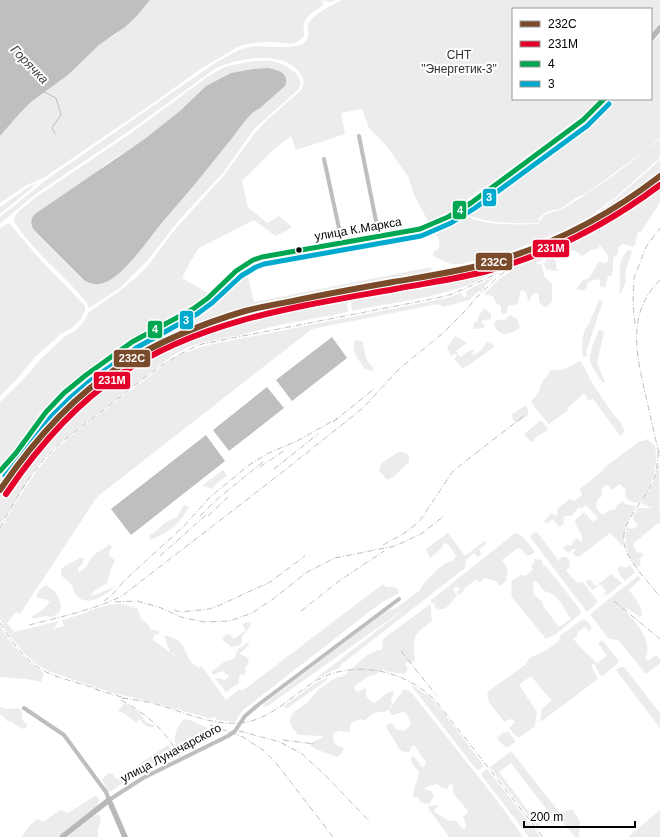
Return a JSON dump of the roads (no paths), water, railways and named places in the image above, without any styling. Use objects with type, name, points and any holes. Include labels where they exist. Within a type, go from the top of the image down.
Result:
[{"type":"main road","points":[[652,38],[660,28]]},
{"type":"main road","name":"улица К.Маркса","points":[[0,471],[12,458],[40,419],[68,390],[118,351],[194,308],[211,296],[233,274],[253,259],[420,228],[448,217],[471,203],[582,120],[603,100]]},
{"type":"main road","points":[[109,800],[125,837]]},
{"type":"main road","name":"улица Луначарского","points":[[62,837],[109,800]]},
{"type":"street","points":[[358,136],[379,236]]},
{"type":"street","points":[[324,159],[342,242]]},
{"type":"street","name":"улица Луначарского","points":[[109,800],[143,778],[232,733],[245,716],[258,705],[399,599]]},
{"type":"street","points":[[24,708],[64,736],[106,792],[109,800]]},
{"type":"water","points":[[0,0],[150,0],[135,18],[125,27],[99,45],[68,75],[31,102],[0,136]]},
{"type":"water","points":[[268,68],[279,71],[284,75],[286,78],[285,86],[247,118],[126,267],[113,278],[99,284],[92,284],[85,281],[33,229],[31,221],[35,214],[146,138],[181,110],[206,86],[231,73]]},
{"type":"water","points":[[332,337],[347,358],[292,401],[276,380]]},
{"type":"water","points":[[267,387],[284,408],[229,451],[213,430]]},
{"type":"water","points":[[206,435],[225,461],[131,535],[111,509]]},
{"type":"waterway","name":"Горячка","points":[[44,92],[56,98],[61,115],[52,128],[55,134]]},
{"type":"railway","points":[[29,625],[88,609],[122,596],[363,408],[399,369],[443,333],[499,276],[516,264],[593,227],[626,207],[660,183]]},
{"type":"railway","points":[[635,324],[633,304],[634,278],[646,247],[660,228]]},
{"type":"railway","points":[[0,528],[27,482],[44,459],[52,451],[69,436],[164,364],[189,350],[202,344],[437,298],[453,294],[498,273]]},
{"type":"railway","points":[[660,280],[649,293],[642,307],[638,322],[637,337],[637,353],[640,369],[660,457]]},
{"type":"railway","points":[[333,422],[374,389]]},
{"type":"railway","points":[[383,545],[403,534],[419,522],[453,471],[525,415]]},
{"type":"railway","points":[[104,601],[184,526],[209,498],[249,465],[269,453],[297,441],[338,418]]},
{"type":"railway","points":[[274,469],[318,434]]},
{"type":"railway","points":[[260,467],[285,450]]},
{"type":"railway","points":[[658,452],[654,479],[627,525],[624,533],[624,541],[629,557],[660,597]]},
{"type":"railway","points":[[200,516],[215,501],[264,461]]},
{"type":"railway","points":[[208,516],[228,497]]},
{"type":"railway","points":[[160,556],[206,515]]},
{"type":"railway","points":[[115,602],[137,601],[159,607],[181,617],[204,622],[230,621],[252,613],[273,599],[307,572],[335,558],[395,546],[421,534],[444,516]]},
{"type":"railway","points":[[301,611],[339,581],[384,551]]},
{"type":"railway","points":[[174,610],[180,612],[209,609],[220,605],[270,582],[305,556]]},
{"type":"railway","points":[[614,601],[660,639]]},
{"type":"railway","points":[[0,623],[20,651],[39,668],[52,675],[99,690]]},
{"type":"railway","points":[[401,651],[436,695]]},
{"type":"railway","points":[[122,698],[152,703],[211,721],[223,723],[247,722],[265,716],[312,683],[327,675],[360,669],[376,670],[392,674],[422,689],[435,700],[543,837]]},
{"type":"railway","points":[[95,689],[128,699]]},
{"type":"railway","points":[[121,700],[149,718],[163,732],[181,759]]},
{"type":"railway","points":[[210,725],[243,737],[263,750],[276,763],[333,837]]},
{"type":"railway","points":[[239,731],[280,742],[302,754],[325,775],[370,822]]},
{"type":"railway","points":[[283,740],[315,744]]},
{"type":"park label","name":"СНТ \"Энергетик-3\"","points":[[459,62]]}]
